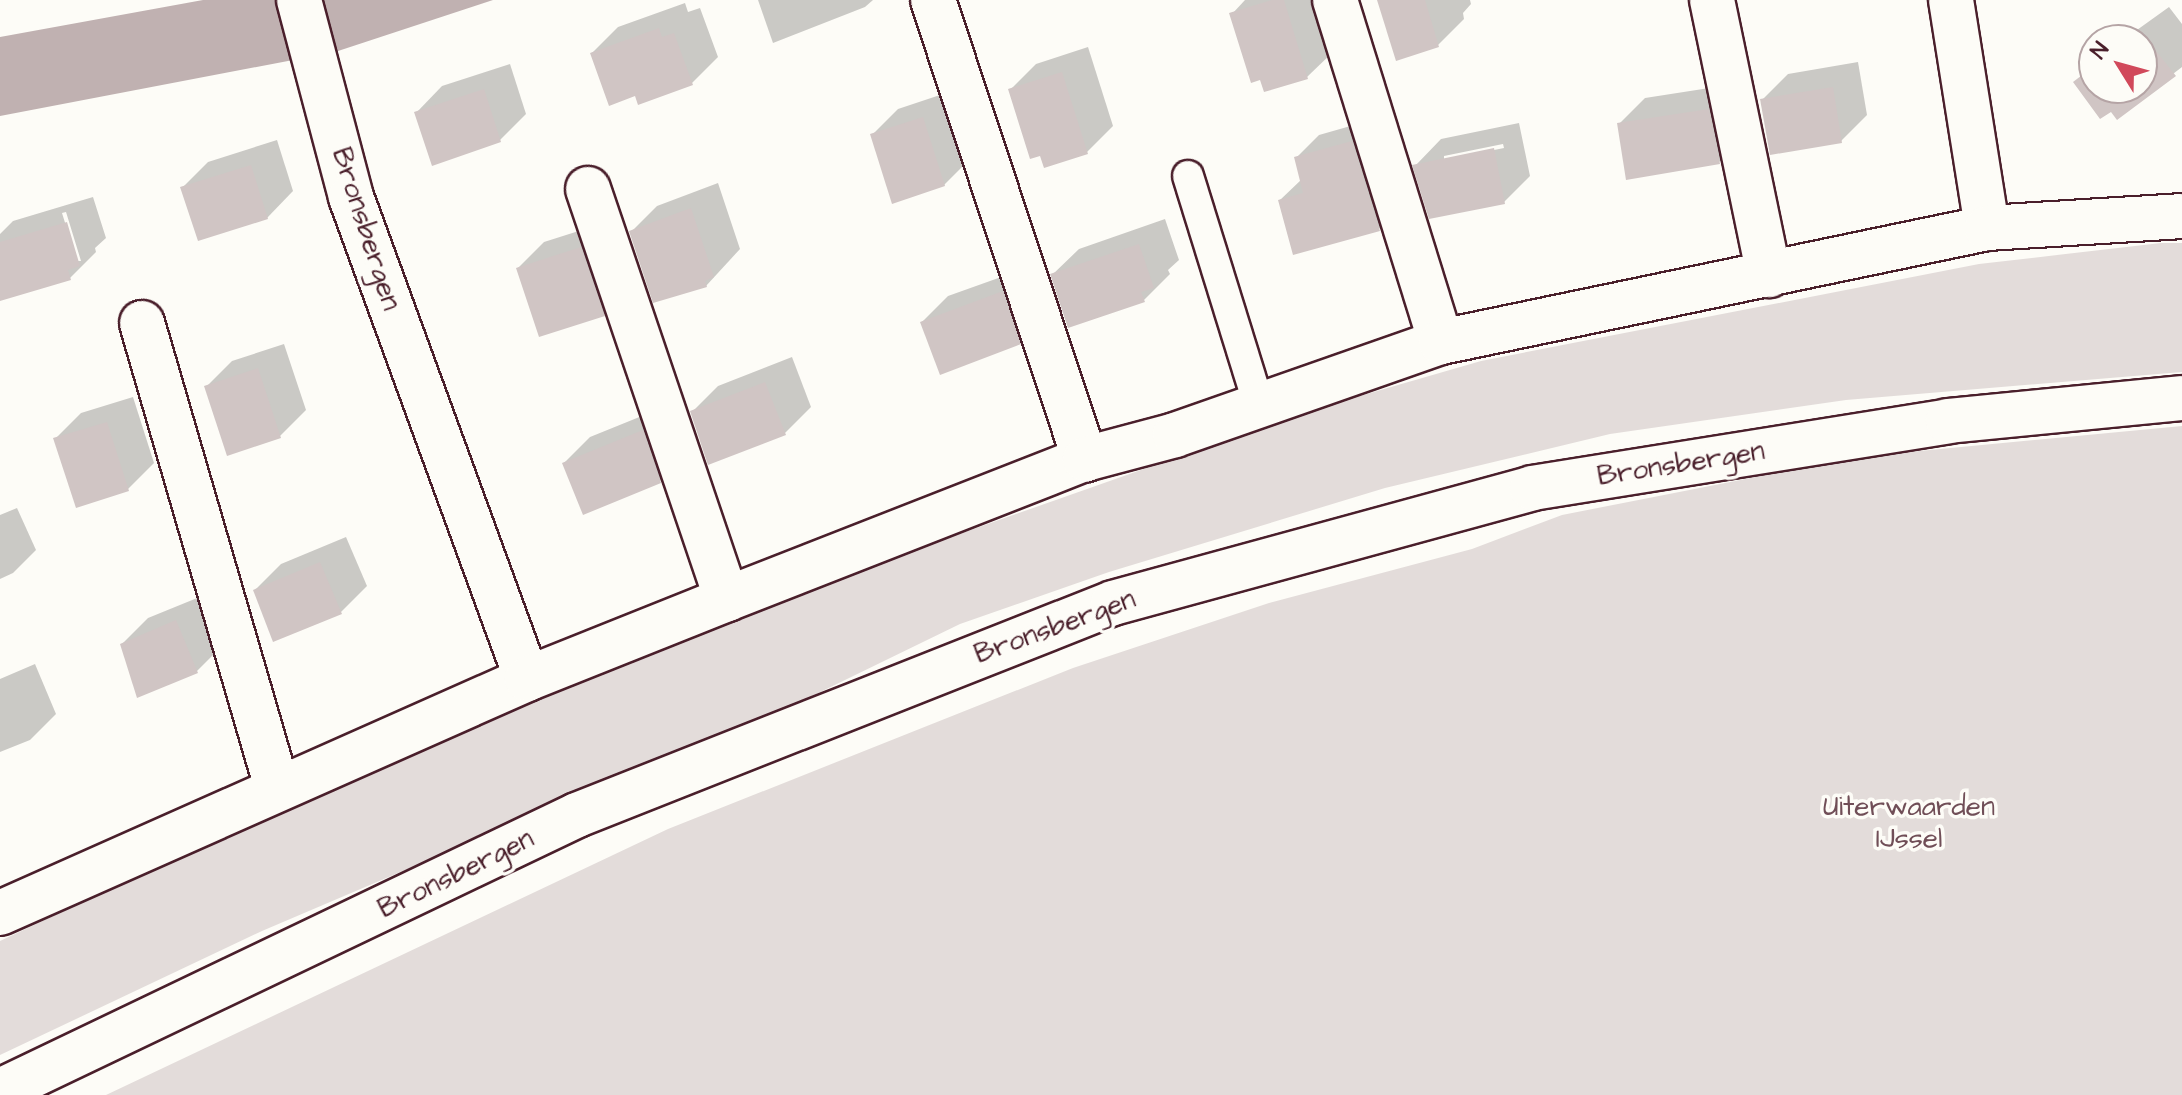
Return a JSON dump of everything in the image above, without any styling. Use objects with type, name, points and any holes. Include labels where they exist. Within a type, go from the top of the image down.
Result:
[{"type":"street","name":"Bronsbergen","points":[[299,0],[351,197],[527,679]]},
{"type":"street","points":[[933,0],[1085,459]]},
{"type":"street","points":[[1335,0],[1441,342]]},
{"type":"street","points":[[1712,0],[1769,275]]},
{"type":"street","points":[[1951,0],[1987,228]]},
{"type":"street","points":[[588,189],[727,599]]},
{"type":"street","points":[[0,913],[527,679],[727,599],[1085,459],[1175,435],[1441,342],[1987,228],[2182,216]]},
{"type":"street","points":[[142,323],[277,789]]},
{"type":"street","name":"Bronsbergen","points":[[0,1091],[577,815],[1113,603],[1532,488],[1948,421],[2182,398]]},
{"type":"lane","points":[[1188,176],[1259,405]]},
{"type":"green space","points":[[2182,243],[2182,372],[1846,400],[1610,434],[1385,488],[1109,572],[960,624],[806,699],[262,931],[0,1055],[0,941],[456,727],[951,537],[1308,411],[1481,361],[1979,264]]},
{"type":"green space","name":"Uiterwaarden IJssel","points":[[2182,426],[2182,1095],[106,1095],[668,829],[1073,668],[1269,603],[1472,549],[1562,515],[1857,457]]},
{"type":"shaded area","points":[[203,0],[493,0],[335,52],[0,116],[0,37]]},
{"type":"building","points":[[1272,0],[1284,0],[1308,79],[1264,92],[1260,80],[1251,83],[1229,13]]},
{"type":"building","points":[[1377,0],[1425,0],[1439,47],[1396,61]]},
{"type":"building","points":[[659,28],[662,37],[674,33],[693,85],[638,105],[635,96],[609,106],[590,53]]},
{"type":"building","points":[[2158,53],[2176,76],[2158,89]]},
{"type":"building","points":[[1062,72],[1088,154],[1044,168],[1040,156],[1030,159],[1008,89]]},
{"type":"building","points":[[1833,87],[1842,143],[1770,155],[1760,99]]},
{"type":"building","points":[[484,89],[501,142],[432,166],[414,112]]},
{"type":"building","points":[[2089,104],[2138,104],[2117,120],[2111,112],[2100,119]]},
{"type":"building","points":[[1709,109],[1720,164],[1626,180],[1617,123]]},
{"type":"building","points":[[923,117],[945,186],[892,204],[870,134]]},
{"type":"building","points":[[1352,141],[1380,231],[1293,255],[1278,200],[1303,193],[1294,157]]},
{"type":"building","points":[[1494,148],[1505,204],[1429,219],[1412,165]]},
{"type":"building","points":[[251,165],[268,219],[198,241],[180,187]]},
{"type":"building","points":[[691,208],[714,277],[705,281],[707,287],[653,303],[629,231]]},
{"type":"building","points":[[67,222],[80,266],[68,270],[71,280],[0,301],[0,242]]},
{"type":"building","points":[[1139,244],[1154,288],[1141,292],[1145,302],[1068,328],[1050,274]]},
{"type":"building","points":[[581,247],[605,316],[539,337],[516,268]]},
{"type":"building","points":[[1003,291],[1021,344],[940,375],[920,322]]},
{"type":"building","points":[[258,368],[281,438],[227,456],[204,386]]},
{"type":"building","points":[[765,382],[786,435],[708,465],[690,411]]},
{"type":"building","points":[[107,422],[129,491],[76,508],[53,438]]},
{"type":"building","points":[[643,430],[661,483],[583,515],[562,463]]},
{"type":"building","points":[[320,562],[342,614],[273,642],[253,590]]},
{"type":"building","points":[[176,620],[198,673],[137,698],[120,644]]}]
